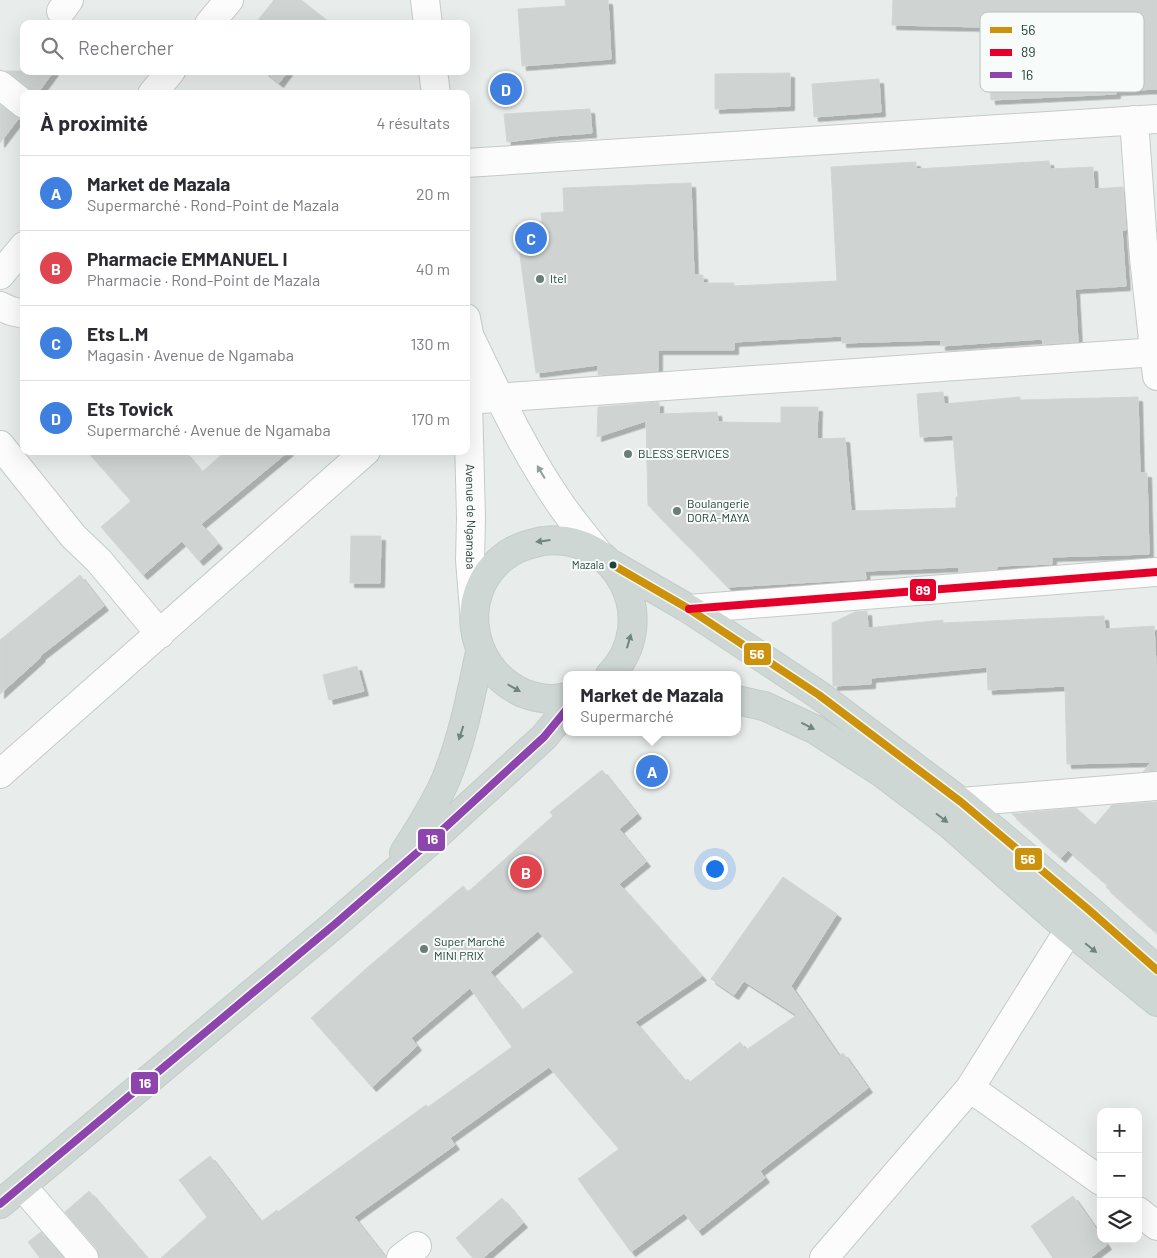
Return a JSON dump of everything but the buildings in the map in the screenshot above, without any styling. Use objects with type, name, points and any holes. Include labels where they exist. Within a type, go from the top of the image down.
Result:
[{"type":"main road","points":[[563,698],[546,699],[529,696],[500,679],[480,652],[474,631],[474,610],[481,587],[493,567],[511,552],[533,542],[556,540],[579,544],[689,609],[820,695],[961,802],[1157,970]]},
{"type":"main road","points":[[606,560],[627,589],[633,616],[629,644],[623,657],[613,671]]},
{"type":"main road","points":[[388,877],[426,817],[446,779],[464,722],[480,652]]},
{"type":"main road","points":[[741,701],[764,706],[806,725],[882,773],[948,823],[1070,930],[1157,1002]]},
{"type":"main road","points":[[0,1204],[328,931],[426,845],[544,737],[563,714]]},
{"type":"street","points":[[212,20],[229,0]]},
{"type":"street","points":[[426,0],[428,20]]},
{"type":"street","points":[[434,75],[435,90]]},
{"type":"street","points":[[0,85],[20,101]]},
{"type":"street","points":[[470,163],[1145,120],[1144,258],[1156,360],[470,400]]},
{"type":"street","points":[[0,306],[20,313]]},
{"type":"street","name":"Avenue de Ngamaba","points":[[470,331],[499,398],[521,439],[559,502],[606,560]]},
{"type":"street","points":[[0,445],[73,536],[99,561],[160,634]]},
{"type":"street","points":[[0,774],[361,455]]},
{"type":"street","name":"Avenue de Ngamaba","points":[[469,455],[470,560],[474,610]]},
{"type":"street","points":[[689,609],[1157,572]]},
{"type":"street","points":[[961,802],[1157,786]]},
{"type":"street","points":[[824,1258],[970,1088],[1070,930]]},
{"type":"street","points":[[970,1088],[1097,1178]]},
{"type":"street","points":[[22,1186],[84,1258]]},
{"type":"street","points":[[1142,1214],[1157,1226]]},
{"type":"transit line","name":"56","points":[[613,565],[689,609],[819,695],[961,802],[1157,970]]},
{"type":"transit line","name":"89","points":[[689,609],[1157,572]]},
{"type":"transit line","name":"16","points":[[0,1204],[335,924],[426,845],[544,737],[563,714]]},
{"type":"place","name":"Ets Tovick","points":[[506,89]]},
{"type":"place","name":"Ets L.M","points":[[531,238]]},
{"type":"place","name":"Itel","points":[[540,279]]},
{"type":"place","name":"BLESS SERVICES","points":[[628,454]]},
{"type":"place","name":"Boulangerie DORA-MAYA","points":[[677,511]]},
{"type":"place","name":"Mazala","points":[[613,565]]},
{"type":"place","name":"Market de Mazala","points":[[652,771]]},
{"type":"place","name":"Pharmacie EMMANUEL I","points":[[526,872]]},
{"type":"place","name":"Super Marché MINI PRIX","points":[[424,949]]}]
